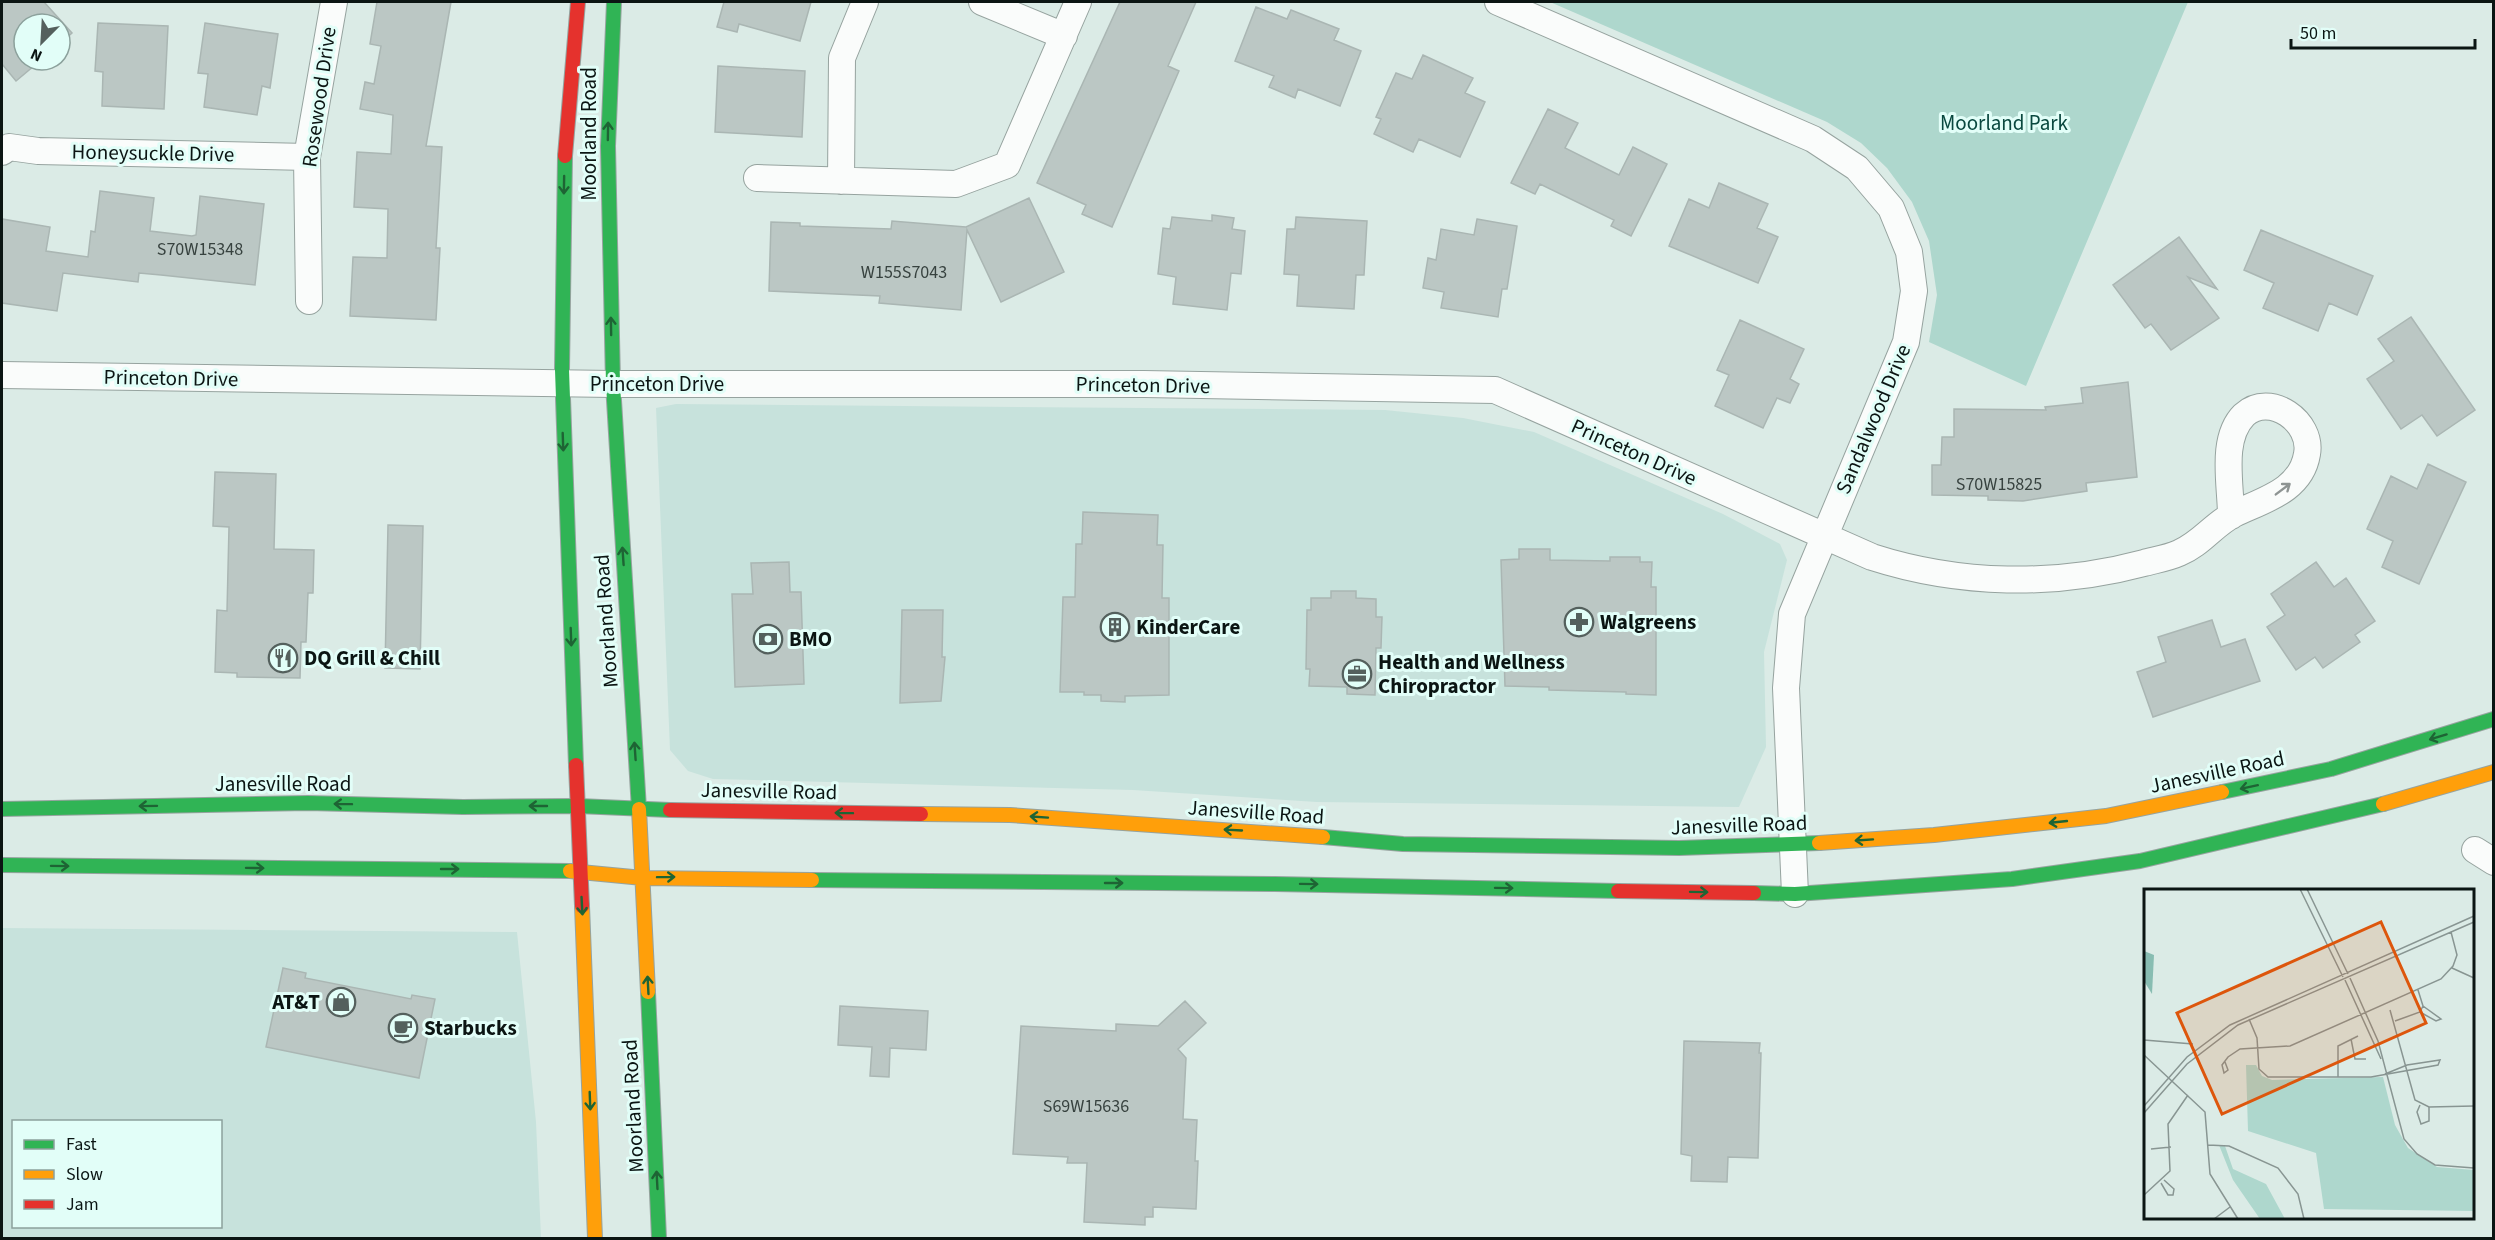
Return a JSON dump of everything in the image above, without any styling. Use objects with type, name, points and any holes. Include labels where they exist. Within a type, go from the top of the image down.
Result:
[{"type":"main road","name":"Moorland Road","points":[[578,2],[565,154],[561,384],[595,1239]]},
{"type":"main road","name":"Moorland Road","points":[[614,2],[608,146],[613,384],[643,878],[659,1239]]},
{"type":"main road","name":"Janesville Road","points":[[2,809],[308,803],[463,807],[578,806],[1010,815],[1292,834],[1403,844],[1679,848],[1792,845],[1934,835],[2106,816],[2331,769],[2493,719]]},
{"type":"main road","points":[[2,866],[580,871],[643,878],[1275,884],[1795,894],[2012,879],[2140,861],[2406,800],[2493,772]]},
{"type":"street","name":"Rosewood Drive","points":[[309,301],[307,157],[334,2]]},
{"type":"street","points":[[841,181],[842,57],[865,2]]},
{"type":"street","points":[[981,2],[1064,36]]},
{"type":"street","points":[[757,178],[956,184],[1007,165],[1078,2]]},
{"type":"street","name":"Sandalwood Drive","points":[[1498,2],[1813,138],[1857,168],[1891,208],[1909,252],[1914,291],[1906,342],[1792,614],[1786,688],[1795,894]]},
{"type":"street","name":"Honeysuckle Drive","points":[[4,145],[38,151],[307,157]]},
{"type":"street","name":"Princeton Drive","points":[[2,375],[561,384],[1144,384],[1495,390],[1872,556],[1904,567],[1984,579],[2023,580],[2083,576],[2126,568],[2178,554],[2205,538],[2231,516]]},
{"type":"shaded area","points":[[676,404],[1385,410],[1463,418],[1534,432],[1723,514],[1780,544],[1787,560],[1764,652],[1766,747],[1739,807],[1317,802],[1133,790],[713,779],[688,771],[670,750],[656,408]]},
{"type":"shaded area","points":[[2,928],[517,932],[536,1122],[541,1238],[2,1238]]},
{"type":"green space","name":"Moorland Park","points":[[1550,2],[2188,2],[2026,386],[1929,342],[1937,295],[1929,241],[1912,202],[1887,168],[1861,143],[1827,122]]},
{"type":"building","points":[[2,2],[44,2],[53,12],[12,12],[12,72],[27,72],[16,81],[2,64]]},
{"type":"building","points":[[377,2],[451,2],[426,146],[442,147],[436,248],[440,248],[436,320],[350,316],[353,257],[387,258],[388,209],[354,207],[357,152],[391,154],[393,115],[360,109],[365,82],[374,84],[381,46],[370,44]]},
{"type":"building","points":[[724,2],[811,2],[800,41],[739,24],[737,32],[717,27]]},
{"type":"building","points":[[1120,2],[1196,2],[1168,66],[1179,71],[1112,227],[1082,214],[1086,205],[1037,183]]},
{"type":"building","points":[[1256,7],[1287,19],[1291,10],[1339,29],[1334,40],[1361,51],[1340,106],[1298,89],[1295,98],[1269,87],[1274,76],[1235,61]]},
{"type":"building","points":[[98,23],[168,26],[164,109],[102,106],[103,72],[95,71]]},
{"type":"building","points":[[205,23],[278,34],[270,88],[262,86],[257,115],[204,107],[208,74],[198,73]]},
{"type":"building","points":[[1423,55],[1473,78],[1465,93],[1485,102],[1460,157],[1419,139],[1413,152],[1374,134],[1381,119],[1376,117],[1396,73],[1412,79]]},
{"type":"building","points":[[718,66],[805,71],[802,137],[715,132]]},
{"type":"building","points":[[1548,109],[1578,123],[1565,148],[1619,175],[1633,147],[1667,164],[1631,236],[1611,226],[1614,220],[1540,184],[1535,194],[1511,183]]},
{"type":"building","points":[[1719,183],[1768,204],[1757,228],[1778,237],[1758,283],[1669,246],[1689,199],[1709,208]]},
{"type":"building","points":[[100,191],[154,198],[150,231],[192,236],[196,235],[200,196],[264,204],[255,285],[139,273],[138,282],[63,273],[57,311],[2,303],[2,219],[50,227],[46,251],[88,257],[91,231],[95,232]]},
{"type":"building","points":[[1029,198],[1064,272],[1001,302],[967,230],[961,310],[879,303],[880,296],[769,291],[771,222],[800,223],[800,226],[891,229],[892,221],[966,227]]},
{"type":"building","points":[[1212,215],[1234,218],[1232,229],[1245,231],[1241,274],[1231,273],[1227,310],[1173,304],[1176,277],[1158,274],[1163,228],[1170,229],[1172,217],[1212,221]]},
{"type":"building","points":[[1296,217],[1367,221],[1364,275],[1356,275],[1354,309],[1297,306],[1299,275],[1284,274],[1287,229],[1295,229]]},
{"type":"building","points":[[1477,219],[1517,226],[1507,289],[1502,289],[1498,317],[1441,308],[1444,292],[1423,288],[1428,258],[1436,260],[1441,229],[1474,235]]},
{"type":"building","points":[[2261,230],[2373,276],[2357,315],[2329,303],[2318,331],[2263,308],[2274,283],[2244,270]]},
{"type":"building","points":[[2179,237],[2217,289],[2188,277],[2219,318],[2171,350],[2151,324],[2145,328],[2113,285]]},
{"type":"building","points":[[2411,317],[2475,410],[2437,436],[2422,415],[2401,429],[2367,379],[2394,361],[2378,339]]},
{"type":"building","points":[[1740,320],[1804,349],[1790,379],[1799,384],[1790,403],[1777,398],[1763,428],[1715,406],[1729,375],[1717,370]]},
{"type":"building","points":[[2128,382],[2137,477],[2086,483],[2087,491],[2023,501],[1988,500],[1988,496],[1932,495],[1932,465],[1941,465],[1942,437],[1954,437],[1954,409],[2046,410],[2045,407],[2083,403],[2081,388]]},
{"type":"building","points":[[2428,464],[2466,482],[2419,584],[2382,567],[2393,541],[2367,529],[2391,476],[2417,489]]},
{"type":"building","points":[[215,472],[276,474],[274,549],[314,550],[313,593],[308,593],[306,642],[301,642],[300,678],[237,677],[237,673],[215,672],[217,610],[227,611],[229,527],[213,526]]},
{"type":"building","name":"KinderCare","points":[[1083,512],[1158,515],[1157,545],[1163,545],[1162,598],[1169,598],[1169,695],[1125,696],[1125,702],[1101,701],[1101,695],[1084,695],[1084,692],[1060,692],[1063,597],[1075,597],[1076,544],[1082,544]]},
{"type":"building","points":[[388,525],[423,526],[420,669],[385,668]]},
{"type":"building","name":"Walgreens","points":[[1519,549],[1550,549],[1550,560],[1610,561],[1610,557],[1640,557],[1640,562],[1652,562],[1651,587],[1656,587],[1656,695],[1505,686],[1501,560],[1519,559]]},
{"type":"building","name":"BMO","points":[[789,562],[790,592],[801,592],[804,684],[735,687],[732,594],[753,594],[751,563]]},
{"type":"building","points":[[2316,562],[2334,587],[2346,578],[2375,621],[2355,635],[2360,642],[2323,668],[2315,657],[2296,670],[2267,627],[2285,615],[2271,594]]},
{"type":"building","points":[[1331,591],[1356,591],[1356,598],[1376,599],[1376,617],[1382,617],[1381,648],[1376,648],[1375,695],[1347,694],[1347,687],[1309,686],[1310,669],[1306,669],[1307,610],[1311,610],[1311,598],[1331,598]]},
{"type":"building","points":[[902,610],[943,610],[942,657],[945,657],[941,701],[900,703]]},
{"type":"building","points":[[2212,620],[2221,647],[2245,639],[2260,681],[2153,717],[2137,672],[2166,662],[2158,637]]},
{"type":"building","points":[[283,968],[306,973],[305,978],[411,999],[412,995],[435,999],[419,1078],[266,1047]]},
{"type":"building","points":[[1185,1001],[1206,1023],[1178,1049],[1186,1058],[1183,1119],[1197,1120],[1196,1209],[1153,1207],[1153,1217],[1145,1217],[1145,1225],[1084,1222],[1087,1163],[1067,1163],[1068,1157],[1013,1154],[1021,1026],[1116,1031],[1116,1024],[1158,1026]]},
{"type":"building","points":[[840,1006],[928,1011],[926,1050],[890,1048],[889,1077],[870,1076],[872,1047],[838,1045]]},
{"type":"building","points":[[1684,1041],[1760,1043],[1758,1158],[1728,1157],[1727,1182],[1691,1181],[1692,1156],[1681,1154]]},
{"type":"traffic: fast","points":[[614,2],[608,146],[613,384],[639,809]]},
{"type":"traffic: fast","points":[[565,156],[562,370],[576,765]]},
{"type":"traffic: fast","points":[[2222,792],[2331,769],[2494,719]]},
{"type":"traffic: fast","points":[[2,809],[308,803],[463,807],[578,806],[670,810]]},
{"type":"traffic: fast","points":[[1754,893],[1795,894],[2012,879],[2140,861],[2383,804]]},
{"type":"traffic: fast","points":[[1323,837],[1403,844],[1679,848],[1819,843]]},
{"type":"traffic: fast","points":[[2,865],[570,871]]},
{"type":"traffic: fast","points":[[812,880],[1275,884],[1618,891]]},
{"type":"traffic: fast","points":[[648,992],[659,1238]]},
{"type":"traffic: slow","points":[[2383,804],[2494,772]]},
{"type":"traffic: slow","points":[[1819,843],[1934,835],[2106,816],[2222,792]]},
{"type":"traffic: slow","points":[[639,809],[648,992]]},
{"type":"traffic: slow","points":[[921,814],[1010,815],[1323,837]]},
{"type":"traffic: slow","points":[[570,871],[643,878],[812,880]]},
{"type":"traffic: slow","points":[[582,906],[595,1238]]},
{"type":"traffic: jam","points":[[565,156],[578,2]]},
{"type":"traffic: jam","points":[[576,765],[582,906]]},
{"type":"traffic: jam","points":[[670,810],[921,814]]},
{"type":"traffic: jam","points":[[1618,891],[1754,893]]},
{"type":"place","name":"Walgreens","points":[[1579,622]]},
{"type":"place","name":"KinderCare","points":[[1115,627]]},
{"type":"place","name":"BMO","points":[[768,639]]},
{"type":"place","name":"DQ Grill & Chill","points":[[283,658]]},
{"type":"place","name":"Health and Wellness Chiropractor","points":[[1357,674]]},
{"type":"place","name":"AT&T","points":[[341,1002]]},
{"type":"place","name":"Starbucks","points":[[403,1028]]}]
